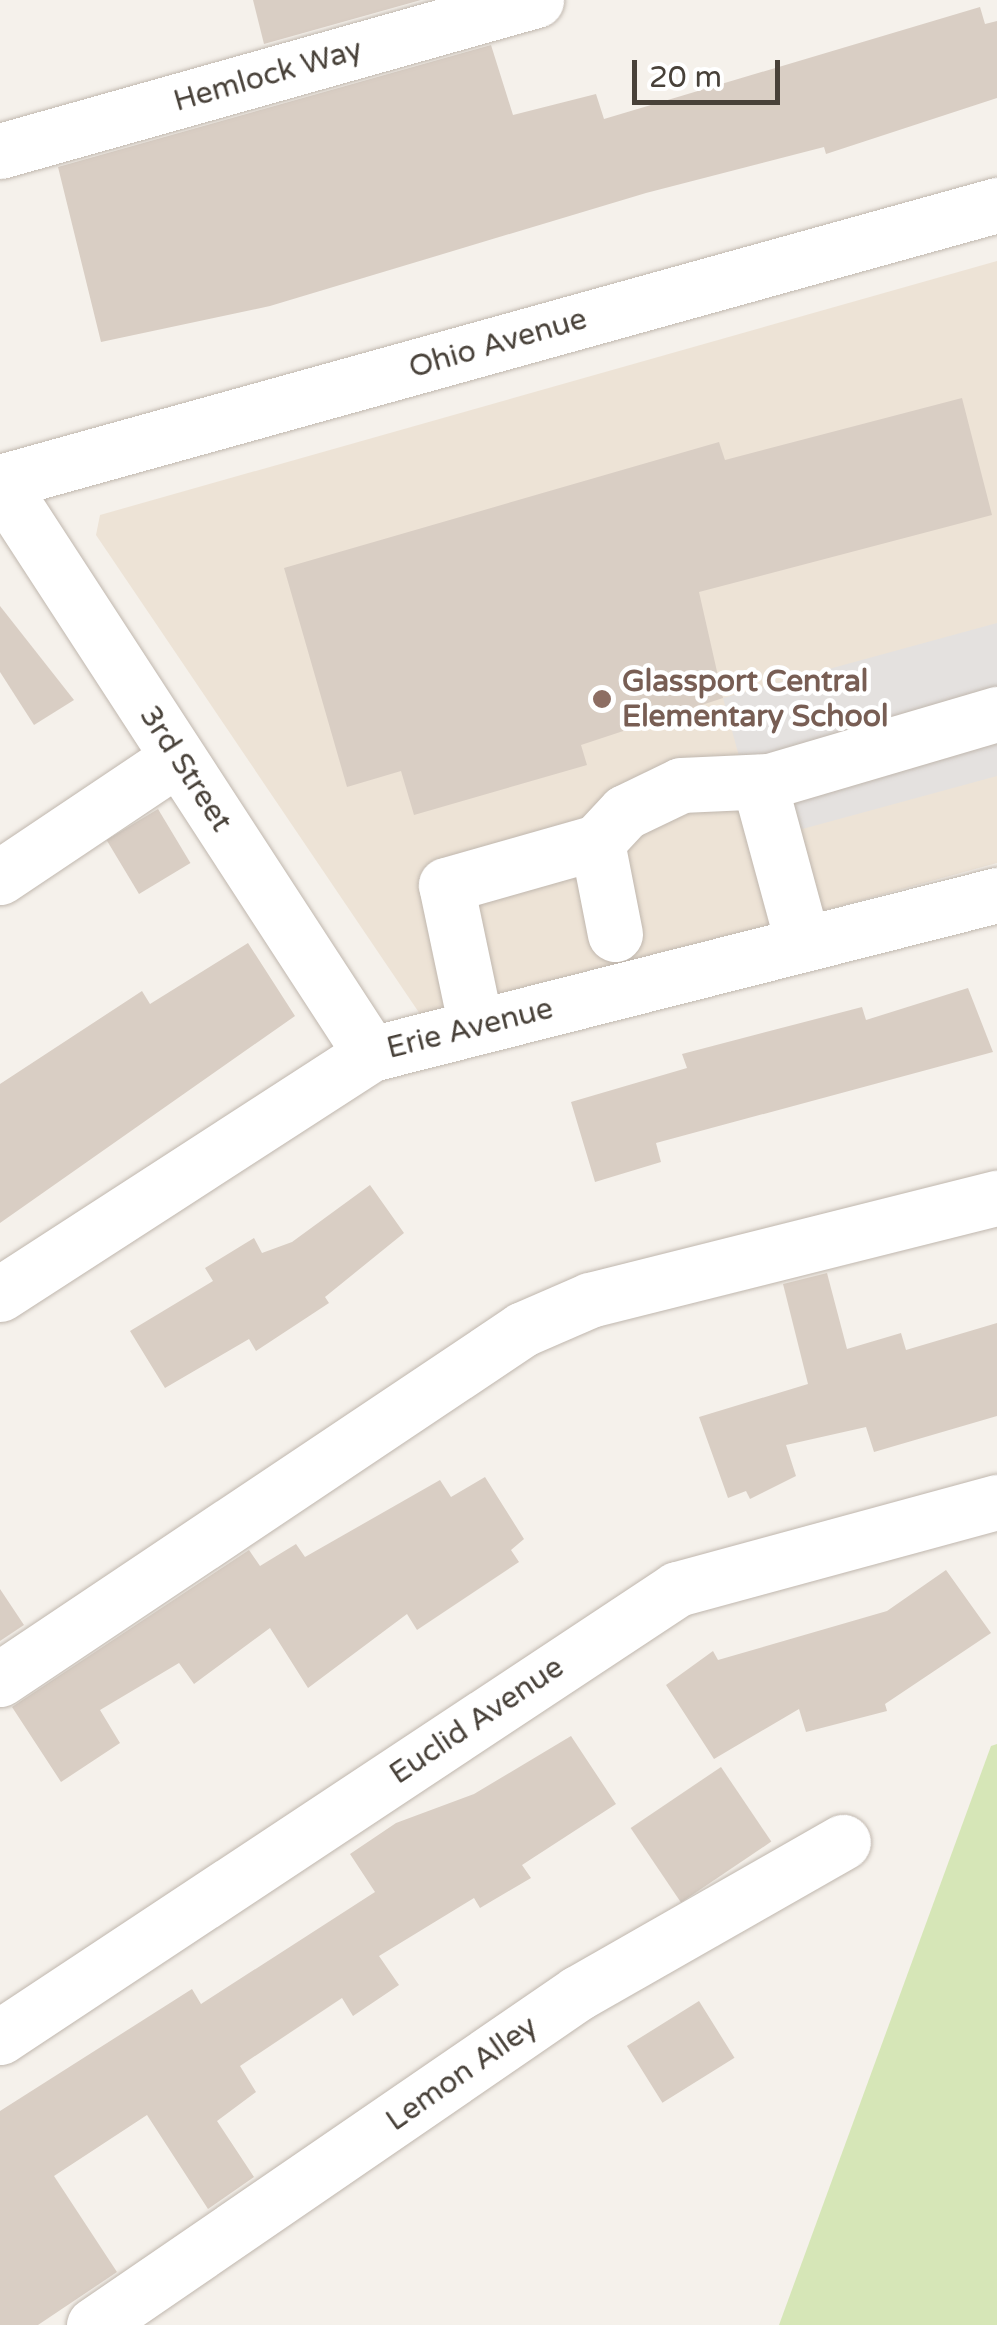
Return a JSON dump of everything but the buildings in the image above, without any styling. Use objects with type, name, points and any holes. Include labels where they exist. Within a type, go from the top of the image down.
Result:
[{"type":"street","name":"Hemlock Way","points":[[0,152],[536,0]]},
{"type":"street","name":"Ohio Avenue","points":[[0,483],[997,205]]},
{"type":"street","name":"3rd Street","points":[[0,483],[371,1054]]},
{"type":"street","points":[[476,1027],[446,885],[597,842],[625,812],[681,784],[759,782],[997,714]]},
{"type":"street","points":[[0,876],[178,758]]},
{"type":"street","points":[[759,782],[803,944]]},
{"type":"street","points":[[597,842],[615,934]]},
{"type":"street","name":"Erie Avenue","points":[[0,1294],[371,1054],[997,895]]},
{"type":"street","points":[[0,1679],[522,1328],[590,1300],[997,1198]]},
{"type":"street","name":"Euclid Avenue","points":[[0,2037],[677,1588],[997,1502]]},
{"type":"street","name":"Lemon Alley","points":[[94,2325],[578,1993],[843,1842]]},
{"type":"shaded area","name":"Glassport Central Elementary School","points":[[997,261],[997,863],[424,1020],[96,535],[100,515]]},
{"type":"shaded area","points":[[997,623],[997,776],[762,840],[723,698]]},
{"type":"green space","points":[[997,1744],[997,2325],[779,2325],[991,1746]]},
{"type":"place","name":"Glassport Central Elementary School","points":[[602,699]]}]
